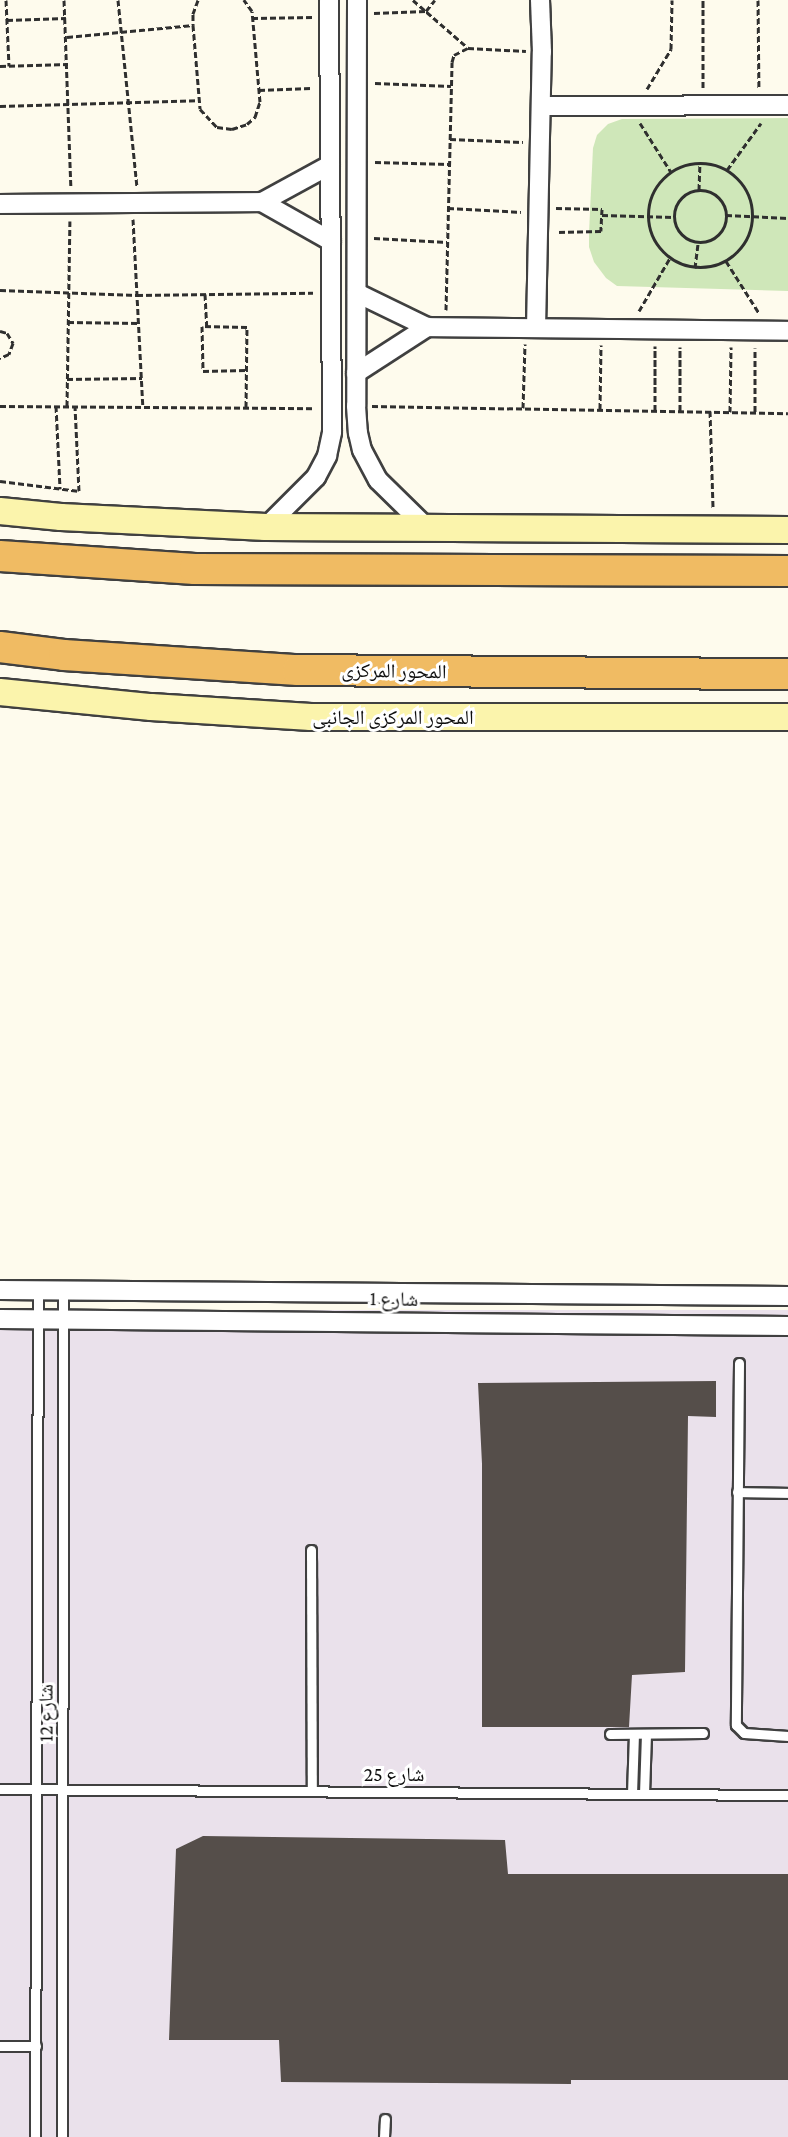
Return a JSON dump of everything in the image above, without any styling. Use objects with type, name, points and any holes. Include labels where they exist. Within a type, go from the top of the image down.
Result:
[{"type":"highway","points":[[0,556],[195,569],[788,571]]},
{"type":"highway","name":"المحور المركزى","points":[[0,647],[64,655],[298,670],[788,674]]},
{"type":"main road","points":[[0,511],[61,517],[266,527],[788,530]]},
{"type":"main road","name":"المحور المركزى الجانبى","points":[[0,692],[140,706],[311,717],[788,717]]},
{"type":"street","points":[[531,328],[539,210],[542,52],[540,0]]},
{"type":"street","points":[[357,7],[359,82],[356,406],[358,433],[369,465],[389,492],[428,529]]},
{"type":"street","points":[[266,527],[316,477],[327,456],[332,432],[329,8]]},
{"type":"street","points":[[541,106],[773,106]]},
{"type":"street","points":[[0,204],[262,202],[330,165]]},
{"type":"street","points":[[262,202],[331,241]]},
{"type":"street","points":[[357,293],[436,327],[772,331]]},
{"type":"street","points":[[356,373],[436,327]]},
{"type":"street","name":"شارع 1","points":[[0,1290],[788,1296]]},
{"type":"street","name":"شارع 1","points":[[0,1319],[788,1326]]},
{"type":"lane","name":"شارع 12","points":[[35,2137],[38,1289]]},
{"type":"lane","name":"شارع 12","points":[[62,2137],[63,1289]]},
{"type":"lane","points":[[739,1363],[736,1725],[744,1733],[788,1736]]},
{"type":"lane","points":[[738,1492],[788,1493]]},
{"type":"lane","points":[[312,1550],[312,1791]]},
{"type":"lane","points":[[610,1734],[703,1733]]},
{"type":"lane","points":[[632,1794],[634,1734]]},
{"type":"lane","points":[[645,1794],[646,1734]]},
{"type":"lane","name":"شارع 25","points":[[0,1790],[788,1795]]},
{"type":"lane","points":[[0,2046],[36,2046]]},
{"type":"lane","points":[[384,2137],[385,2119]]},
{"type":"path","points":[[6,0],[9,66]]},
{"type":"path","points":[[64,0],[71,203],[67,406]]},
{"type":"path","points":[[118,0],[129,103],[143,407]]},
{"type":"path","points":[[198,0],[193,14],[198,100],[202,114],[208,121],[221,128],[232,129],[247,124],[255,117],[260,102],[252,11],[244,0]]},
{"type":"path","points":[[413,0],[468,48]]},
{"type":"path","points":[[426,11],[435,0]]},
{"type":"path","points":[[671,172],[633,106],[670,49],[672,0]]},
{"type":"path","points":[[703,0],[703,106]]},
{"type":"path","points":[[727,170],[773,106],[758,0]]},
{"type":"path","points":[[357,7],[426,11]]},
{"type":"path","points":[[252,18],[329,8]]},
{"type":"path","points":[[7,20],[66,18]]},
{"type":"path","points":[[67,37],[193,25]]},
{"type":"path","points":[[436,327],[447,242],[451,86],[454,55],[468,48],[542,52]]},
{"type":"path","points":[[0,66],[68,64]]},
{"type":"path","points":[[359,82],[451,86]]},
{"type":"path","points":[[259,90],[330,88]]},
{"type":"path","points":[[0,106],[198,100]]},
{"type":"path","points":[[450,140],[540,143]]},
{"type":"path","points":[[358,162],[449,164]]},
{"type":"path","points":[[699,190],[700,163]]},
{"type":"path","points":[[700,163],[727,170],[746,190],[753,217],[745,243],[726,261],[716,266],[695,268],[670,258],[654,240],[648,217],[654,191],[671,172],[700,163]]},
{"type":"path","points":[[699,190],[715,194],[725,207],[726,215],[718,235],[698,242],[684,236],[675,224],[674,217],[675,209],[684,195],[699,190]]},
{"type":"path","points":[[448,208],[602,209],[601,231],[538,233]]},
{"type":"path","points":[[602,215],[674,217]]},
{"type":"path","points":[[726,215],[788,218]]},
{"type":"path","points":[[357,237],[447,242]]},
{"type":"path","points":[[695,268],[698,242]]},
{"type":"path","points":[[628,329],[670,258]]},
{"type":"path","points":[[726,261],[772,331],[754,412]]},
{"type":"path","points":[[0,290],[137,295],[331,293]]},
{"type":"path","points":[[205,294],[207,327]]},
{"type":"path","points":[[68,322],[139,323]]},
{"type":"path","points":[[246,370],[203,371],[202,326],[247,327],[246,408]]},
{"type":"path","points":[[524,408],[531,328]]},
{"type":"path","points":[[600,410],[601,329]]},
{"type":"path","points":[[655,411],[656,329]]},
{"type":"path","points":[[680,330],[680,411]]},
{"type":"path","points":[[730,412],[731,330]]},
{"type":"path","points":[[0,331],[7,333],[12,343],[9,354],[0,358]]},
{"type":"path","points":[[67,379],[142,378]]},
{"type":"path","points":[[0,406],[332,409]]},
{"type":"path","points":[[56,406],[60,489]]},
{"type":"path","points":[[0,481],[79,492],[75,406]]},
{"type":"path","points":[[356,406],[788,412]]},
{"type":"path","points":[[710,411],[713,530]]},
{"type":"shaded area","points":[[0,1310],[788,1310],[788,2137],[0,2137]]},
{"type":"green space","points":[[788,118],[788,291],[617,286],[606,278],[594,262],[589,247],[589,233],[593,148],[597,135],[608,124],[622,119]]},
{"type":"building","points":[[716,1381],[716,1417],[688,1416],[685,1672],[632,1675],[629,1727],[482,1727],[482,1464],[478,1383]]},
{"type":"building","points":[[203,1836],[505,1840],[508,1874],[788,1874],[788,2080],[571,2080],[571,2084],[281,2082],[279,2040],[169,2040],[176,1849]]}]
